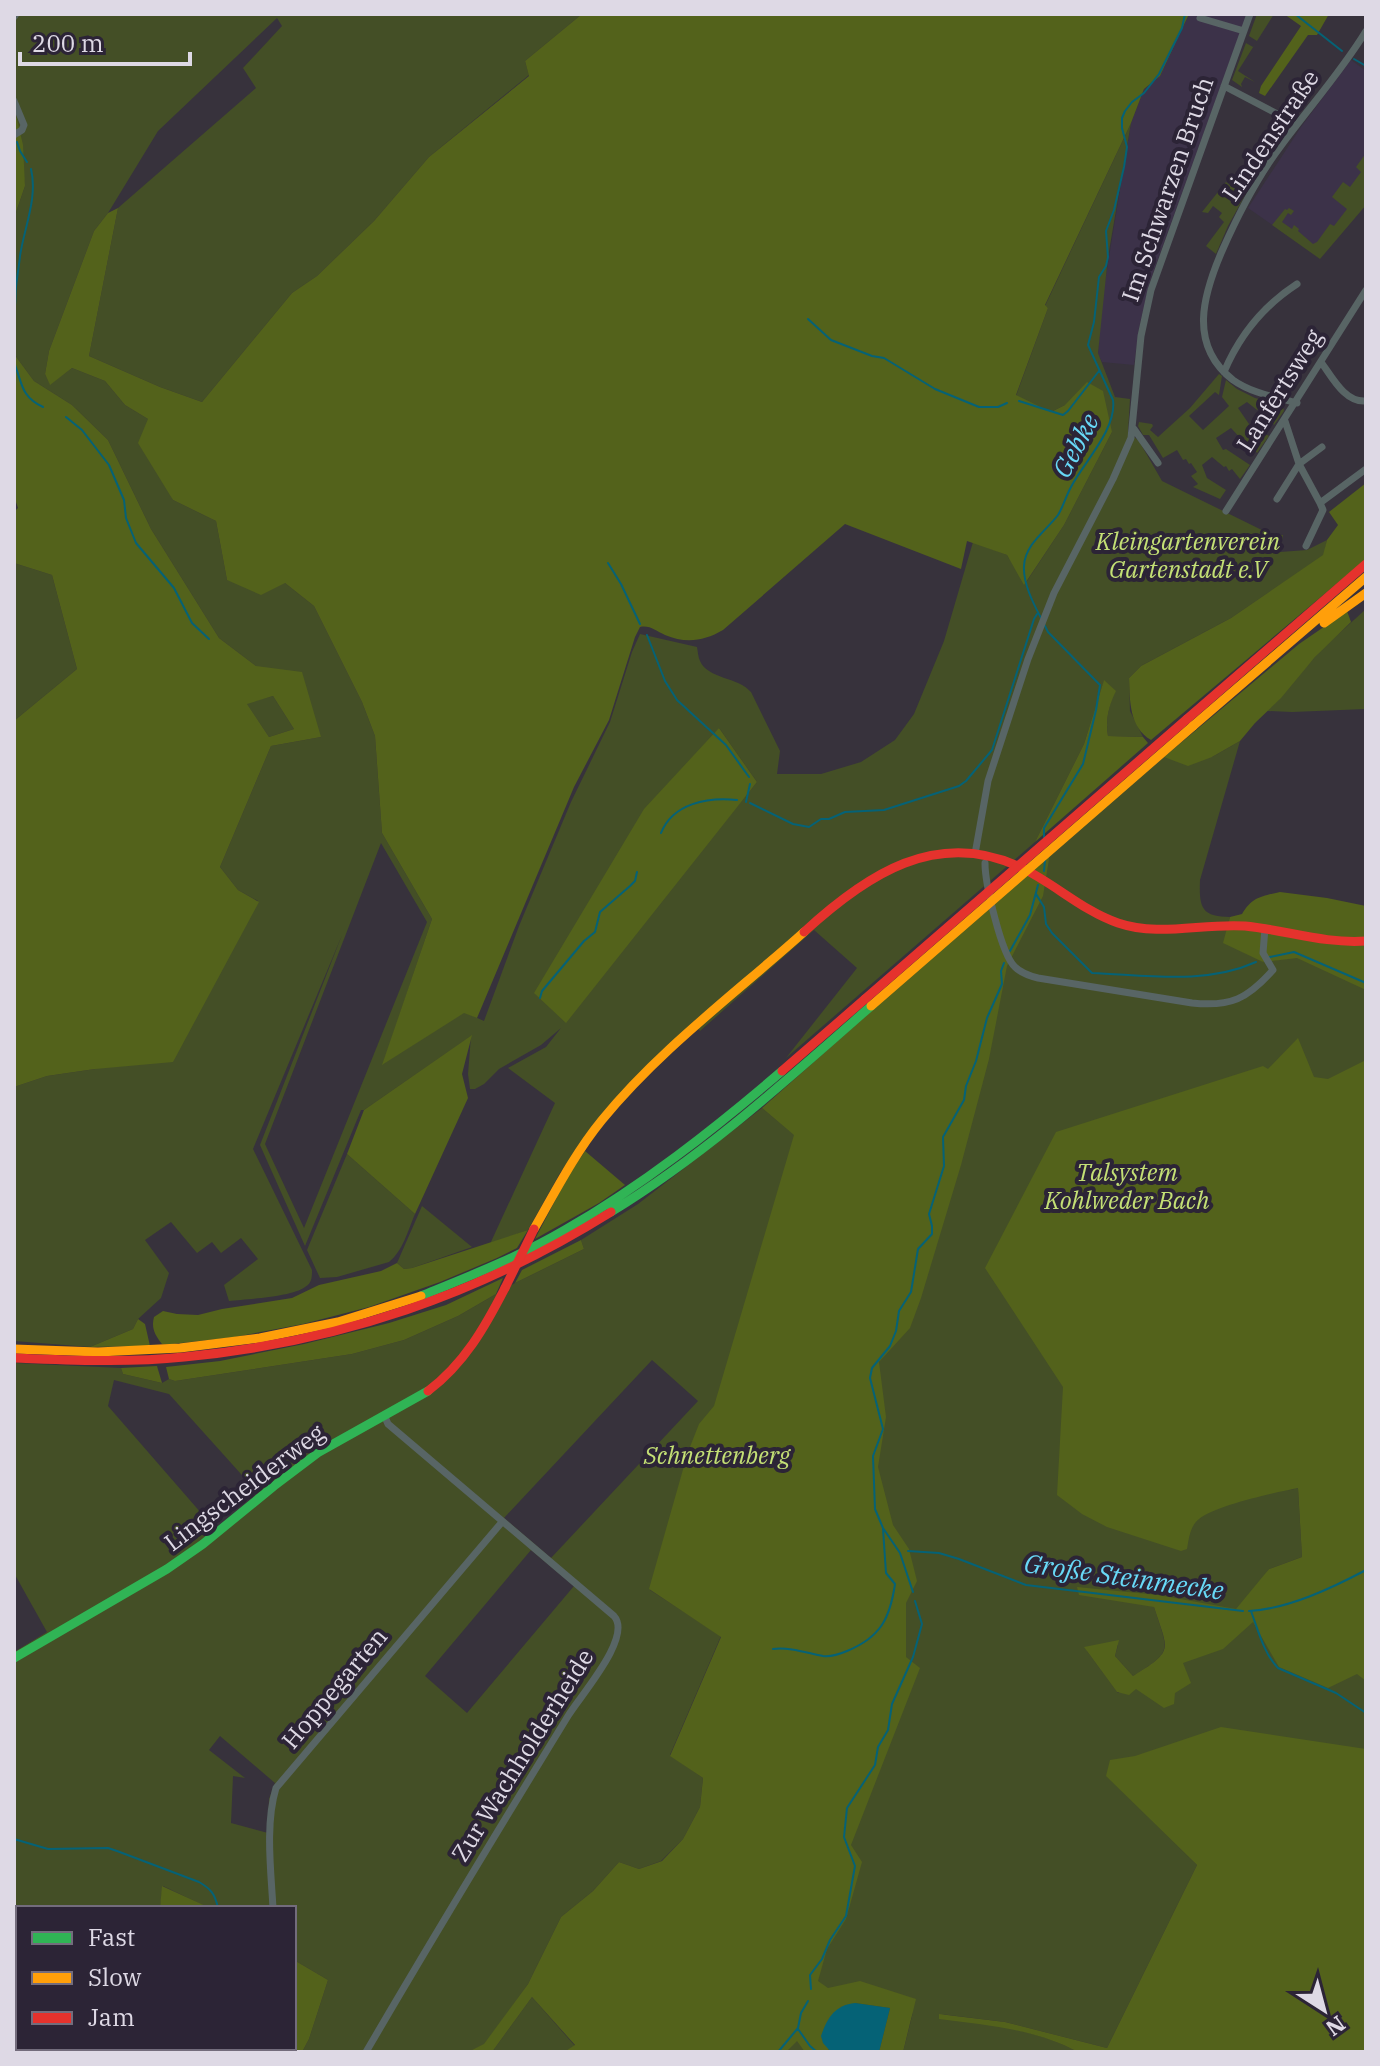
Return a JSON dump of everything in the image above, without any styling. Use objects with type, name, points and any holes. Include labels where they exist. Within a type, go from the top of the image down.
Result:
[{"type":"main road","points":[[14,1358],[138,1361],[262,1348],[357,1327],[423,1306],[500,1275],[561,1243],[644,1192],[761,1101],[868,1002],[1190,723],[1366,564]]},
{"type":"main road","points":[[1190,723],[1366,577]]},
{"type":"main road","points":[[1284,648],[1366,593]]},
{"type":"main road","name":"Lingscheiderweg","points":[[14,1658],[165,1570],[215,1535],[299,1466],[420,1396],[448,1374],[473,1345],[575,1157],[613,1106],[656,1063],[825,913],[870,878],[905,861],[933,854],[975,854],[1027,869],[1092,911],[1132,927],[1154,930],[1235,926],[1265,928],[1324,941],[1366,941]]},
{"type":"main road","points":[[14,1349],[137,1352],[232,1343],[340,1322],[457,1283],[544,1242],[638,1185],[868,1002]]},
{"type":"street","name":"Im Schwarzen Bruch","points":[[975,854],[988,781],[1046,613],[1122,461],[1133,428],[1144,314],[1170,231],[1250,14]]},
{"type":"street","points":[[1200,18],[1244,31]]},
{"type":"street","name":"Lindenstraße","points":[[1224,372],[1205,337],[1203,315],[1208,287],[1231,230],[1272,158],[1366,31]]},
{"type":"street","points":[[1224,86],[1296,126]]},
{"type":"street","points":[[14,101],[24,125],[14,135]]},
{"type":"street","points":[[1297,284],[1260,313],[1238,344],[1224,372],[1248,388],[1297,403]]},
{"type":"street","name":"Lanfertsweg","points":[[1226,511],[1366,290]]},
{"type":"street","points":[[1321,362],[1349,397],[1366,401]]},
{"type":"street","points":[[1285,421],[1299,464],[1323,509],[1306,546]]},
{"type":"street","points":[[1133,428],[1158,463]]},
{"type":"street","points":[[1277,499],[1299,464],[1322,447]]},
{"type":"street","points":[[1320,503],[1366,469]]},
{"type":"street","points":[[985,863],[1006,953],[1016,968],[1038,978],[1192,1003],[1228,1003],[1252,991],[1273,970],[1263,953],[1265,928]]},
{"type":"street","name":"Zur Wachholderheide","points":[[366,2052],[569,1713],[606,1661],[619,1622],[393,1429],[385,1417]]},
{"type":"street","name":"Hoppegarten","points":[[273,1906],[269,1854],[272,1802],[276,1788],[502,1522]]},
{"type":"shaded area","points":[[1189,14],[1247,14],[1150,281],[1134,365],[1102,362],[1098,354],[1101,306],[1131,123],[1144,89],[1160,76]]},
{"type":"shaded area","points":[[1351,60],[1366,71],[1366,172],[1344,202],[1350,207],[1314,254],[1248,208],[1301,127]]},
{"type":"green space","name":"Kleingartenverein Gartenstadt e.V","points":[[14,14],[582,14],[525,61],[529,75],[429,157],[374,221],[317,276],[292,293],[202,402],[89,356],[118,208],[256,88],[243,68],[282,26],[277,18],[158,131],[94,231],[49,351],[45,374],[50,384],[72,368],[105,381],[125,405],[148,419],[173,500],[216,521],[227,580],[285,583],[314,606],[362,702],[375,736],[382,833],[432,919],[383,1064],[464,1012],[484,1021],[519,926],[571,802],[610,722],[640,634],[697,647],[704,667],[751,692],[780,751],[777,774],[821,774],[861,762],[895,740],[914,714],[944,641],[973,542],[1007,555],[1025,584],[1064,525],[1112,432],[1065,405],[1051,412],[1016,396],[1048,308],[1045,306],[1131,123],[1108,257],[1098,353],[1115,397],[1130,399],[1128,432],[1139,441],[1162,481],[1270,534],[1283,535],[1280,552],[1307,550],[1327,540],[1324,555],[1231,618],[1141,666],[1129,678],[1130,711],[1143,737],[1108,736],[1108,713],[1115,691],[1104,681],[1084,744],[1035,842],[786,1058],[857,968],[814,930],[700,1031],[694,1024],[595,1122],[560,1173],[528,1230],[490,1244],[555,1103],[508,1068],[546,1047],[561,1028],[541,1045],[499,1069],[475,1089],[470,1089],[468,1074],[471,1036],[361,1110],[305,1246],[260,1145],[342,935],[253,1149],[312,1270],[309,1284],[290,1293],[229,1301],[224,1285],[258,1259],[241,1238],[221,1253],[212,1242],[197,1253],[171,1222],[145,1240],[169,1273],[161,1298],[138,1319],[133,1329],[90,1347],[14,1341],[14,1087],[47,1076],[95,1069],[258,901],[238,890],[220,867],[271,746],[321,737],[256,666],[219,638],[151,529],[108,440],[72,405],[34,381],[14,354],[14,218],[25,186],[14,107]],"holes":[[[719,728],[757,782],[690,864]],[[381,843],[427,922],[304,1228],[265,1144]]]},
{"type":"green space","points":[[582,14],[1189,14],[1160,76],[1144,89],[1045,305],[1048,308],[1016,395],[1051,412],[1065,405],[1087,382],[1103,391],[1112,432],[1064,525],[1024,585],[1007,555],[967,541],[961,569],[845,524],[716,634],[688,640],[640,627],[609,720],[574,787],[477,1018],[464,1013],[382,1065],[432,919],[382,833],[375,736],[362,702],[314,606],[285,583],[261,595],[227,580],[216,521],[173,500],[138,443],[148,419],[125,405],[105,381],[72,368],[50,385],[45,374],[49,351],[94,231],[108,213],[118,208],[89,356],[202,402],[292,293],[317,276],[374,221],[429,157],[529,76],[525,61]]},
{"type":"green space","points":[[1257,14],[1274,14],[1257,41],[1249,36]]},
{"type":"green space","points":[[1284,14],[1329,14],[1317,35],[1308,35],[1265,96],[1259,93],[1261,86],[1301,26]]},
{"type":"green space","points":[[1246,43],[1253,47],[1238,71],[1255,82],[1245,77],[1242,87],[1232,80]]},
{"type":"green space","points":[[14,107],[23,145],[25,186],[14,218]]},
{"type":"green space","points":[[1366,153],[1366,205],[1320,259],[1272,225],[1289,208],[1294,211],[1291,215],[1288,213],[1282,222],[1292,229],[1294,225],[1313,244],[1317,242],[1330,224],[1334,226],[1347,209],[1332,197],[1343,182],[1350,187],[1361,172],[1356,167]]},
{"type":"green space","points":[[1244,172],[1254,179],[1216,254],[1206,246],[1224,222],[1219,217],[1222,213],[1213,206],[1208,213],[1202,212],[1226,182],[1232,187]]},
{"type":"green space","points":[[14,354],[34,381],[72,405],[108,440],[151,529],[219,638],[256,666],[302,672],[321,737],[271,746],[220,867],[238,890],[259,902],[173,1062],[47,1076],[14,1087],[14,721],[77,669],[52,575],[14,563],[14,512],[18,508],[14,496]],"holes":[[[273,696],[294,729],[269,737],[247,704]]]},
{"type":"green space","points":[[1219,374],[1222,376],[1219,395],[1215,392],[1189,416],[1203,430],[1229,406],[1222,397],[1226,380],[1255,398],[1279,404],[1284,411],[1274,425],[1266,413],[1247,402],[1238,408],[1249,424],[1269,436],[1257,453],[1231,428],[1216,438],[1223,450],[1250,465],[1240,479],[1232,469],[1229,471],[1212,457],[1202,465],[1207,478],[1226,490],[1220,499],[1193,487],[1198,484],[1191,476],[1197,472],[1191,463],[1183,460],[1177,450],[1163,458],[1149,435],[1143,435],[1138,426],[1139,422],[1152,424],[1150,430],[1158,437],[1190,408]]},
{"type":"green space","points":[[1366,483],[1366,559],[1151,740],[1144,735],[1132,713],[1129,678],[1141,666],[1231,618],[1323,555],[1327,540],[1338,525],[1329,512]]},
{"type":"green space","points":[[14,563],[52,575],[77,669],[14,721]]},
{"type":"green space","points":[[1366,609],[1366,709],[1267,711],[1322,649]]},
{"type":"green space","points":[[1347,611],[1351,622],[1315,657],[1240,741],[1188,766],[1164,757],[1299,644]]},
{"type":"green space","points":[[1104,680],[1116,691],[1108,713],[1108,736],[1143,737],[1148,743],[1035,842],[1084,744]]},
{"type":"green space","points":[[273,696],[294,729],[269,737],[246,703]]},
{"type":"green space","points":[[719,728],[757,782],[566,1023],[534,993],[644,809]]},
{"type":"green space","name":"Talsystem Kohlweder Bach","points":[[1240,741],[1200,880],[1201,904],[1213,915],[1230,917],[1227,932],[1263,962],[1297,957],[1309,963],[1366,952],[1366,1271],[1316,1483],[1286,1491],[1298,1488],[1302,1557],[1269,1569],[1240,1610],[1154,1607],[1164,1649],[1156,1661],[1133,1676],[1115,1656],[1118,1645],[1087,1651],[1118,1693],[1171,1665],[1247,1618],[1352,1667],[1366,1678],[1366,1754],[1107,1776],[1197,1865],[1107,2048],[1005,2022],[940,2014],[1028,2033],[1078,2052],[903,2052],[913,2012],[899,2052],[732,2052],[651,1902],[838,1548],[952,1029],[1050,853],[1164,757],[1212,757]]},
{"type":"green space","name":"Schnettenberg","points":[[1050,853],[1043,896],[1007,966],[989,1059],[921,1298],[910,1328],[879,1362],[886,1417],[878,1467],[893,1525],[909,1549],[917,1581],[906,1603],[906,1657],[920,1668],[851,1845],[862,1862],[846,1919],[827,1949],[818,1981],[828,1988],[860,1981],[916,1999],[903,2052],[879,2052],[890,2008],[855,2003],[828,2049],[831,2052],[805,2052],[797,2041],[786,2052],[564,2052],[575,2045],[532,1997],[492,2052],[468,2052],[484,2044],[528,1984],[561,1917],[593,1891],[619,1862],[639,1869],[662,1861],[683,1839],[700,1807],[703,1778],[670,1756],[721,1637],[649,1589],[688,1452],[699,1424],[714,1406],[794,1135],[762,1108]]},
{"type":"green space","points":[[1280,892],[1366,906],[1366,990],[1297,958],[1263,962],[1223,943],[1230,917],[1242,914],[1258,898]]},
{"type":"green space","points":[[866,1033],[650,1590],[721,1636],[670,1755],[703,1778],[700,1807],[683,1839],[661,1861],[639,1869],[619,1862],[593,1891],[561,1917],[528,1984],[485,2044],[492,2052],[484,2045],[468,2052],[302,2052],[328,1980],[296,1961],[296,1906],[205,1906],[163,1886],[160,1906],[16,1906],[16,2050],[86,2050],[14,2052],[14,1652],[47,1632],[14,1573],[14,1363],[121,1368],[123,1374],[162,1383],[169,1379],[175,1381],[352,1354],[404,1340],[458,1316],[584,1249],[581,1240],[638,1204],[762,1108],[791,1132]],"holes":[[[652,1360],[698,1401],[551,1558],[504,1518]],[[114,1380],[169,1394],[258,1493],[215,1529],[108,1406]],[[531,1550],[574,1586],[467,1713],[425,1676]],[[220,1736],[275,1783],[269,1799],[268,1833],[231,1823],[233,1776],[245,1778],[209,1750]]]},
{"type":"green space","points":[[472,1035],[462,1074],[468,1098],[415,1214],[347,1154],[364,1110]]},
{"type":"green space","points":[[1298,1038],[1314,1077],[1328,1079],[1366,1060],[1366,1681],[1357,1674],[1328,1688],[1279,1667],[1253,1622],[1223,1649],[1183,1663],[1191,1683],[1175,1693],[1174,1704],[1164,1708],[1136,1689],[1129,1695],[1117,1692],[1084,1647],[1119,1640],[1115,1656],[1133,1676],[1156,1660],[1164,1648],[1165,1641],[1154,1607],[1079,1595],[1077,1587],[1158,1595],[1236,1609],[1269,1569],[1302,1557],[1298,1488],[1246,1500],[1207,1514],[1194,1525],[1187,1549],[1181,1551],[1107,1527],[1082,1514],[1057,1495],[1063,1387],[985,1268],[1056,1132],[1263,1066],[1268,1069]]},
{"type":"green space","points":[[585,1151],[625,1185],[535,1239],[568,1176]]},
{"type":"green space","points":[[347,1154],[415,1214],[402,1246],[389,1262],[337,1277],[320,1278],[307,1250]]},
{"type":"green space","points":[[422,1206],[472,1247],[404,1269],[397,1263]]},
{"type":"green space","points":[[528,1230],[517,1248],[497,1258],[369,1307],[235,1337],[172,1344],[162,1344],[153,1328],[154,1317],[163,1311],[198,1315],[292,1298],[319,1285],[381,1271],[397,1263],[404,1269],[412,1268]]},
{"type":"green space","points":[[581,1240],[584,1249],[515,1283],[522,1270]]},
{"type":"green space","points":[[503,1278],[496,1294],[458,1316],[404,1340],[352,1354],[175,1381],[169,1379],[166,1367],[220,1361],[389,1323],[446,1305]]},
{"type":"green space","points":[[138,1319],[145,1324],[150,1346],[90,1347],[133,1329]]},
{"type":"green space","points":[[157,1366],[162,1383],[123,1374],[121,1368]]},
{"type":"green space","points":[[1221,1727],[1366,1749],[1366,2052],[1078,2052],[1028,2033],[939,2019],[939,2014],[1005,2022],[1107,2048],[1197,1865],[1106,1776],[1110,1760],[1135,1756]]},
{"type":"green space","points":[[162,1886],[206,1906],[160,1906]]},
{"type":"green space","points":[[296,1961],[328,1980],[302,2052],[257,2052],[296,2050]]},
{"type":"green space","points":[[532,1997],[575,2046],[564,2052],[492,2052]]},
{"type":"water","points":[[855,2003],[890,2008],[879,2052],[831,2052],[821,2036],[826,2024],[837,2010]]},
{"type":"waterway","name":"Gebke","points":[[1041,618],[1027,586],[1025,558],[1032,544],[1058,515],[1071,487],[1105,434],[1113,411],[1113,400],[1088,345],[1099,277],[1108,257],[1106,231],[1114,210],[1127,147],[1122,118],[1132,102],[1159,74],[1182,28],[1185,14]]},
{"type":"waterway","points":[[1295,14],[1342,51]]},
{"type":"waterway","points":[[1354,59],[1366,66]]},
{"type":"waterway","points":[[17,142],[27,162]]},
{"type":"waterway","points":[[14,312],[20,256],[32,202],[31,169]]},
{"type":"waterway","points":[[808,319],[831,340],[884,358],[935,389],[979,407],[998,407],[1007,403]]},
{"type":"waterway","points":[[14,362],[26,394],[43,407]]},
{"type":"waterway","points":[[1019,401],[1063,415],[1099,371]]},
{"type":"waterway","points":[[66,417],[82,430],[109,465],[124,500],[126,518],[136,543],[174,588],[192,623],[209,639]]},
{"type":"waterway","points":[[608,563],[640,624]]},
{"type":"waterway","points":[[750,803],[793,824],[809,827],[821,819],[845,812],[884,810],[959,786],[992,750],[1037,614]]},
{"type":"waterway","name":"Gebke","points":[[1044,624],[1048,632],[1100,685],[1083,764],[1044,828],[1044,838]]},
{"type":"waterway","points":[[647,635],[665,681],[677,700],[726,745],[749,777]]},
{"type":"waterway","points":[[746,802],[750,784]]},
{"type":"waterway","points":[[661,833],[674,815],[693,804],[737,800]]},
{"type":"waterway","name":"Gebke","points":[[1044,871],[1045,860]]},
{"type":"waterway","points":[[540,998],[542,991],[595,932],[600,912],[635,881],[637,872]]},
{"type":"waterway","points":[[1010,951],[1030,915],[1038,885]]},
{"type":"waterway","points":[[1036,894],[1044,907],[1046,924],[1052,933],[1092,973],[1196,976],[1217,974],[1256,962]]},
{"type":"waterway","points":[[1270,957],[1294,952],[1366,983]]},
{"type":"waterway","points":[[913,1592],[900,1553],[883,1528],[875,1509],[873,1456],[883,1429],[870,1378],[872,1368],[890,1346],[899,1311],[911,1292],[918,1249],[932,1234],[929,1214],[944,1166],[943,1137],[964,1100],[987,1018],[1002,984],[1004,963]]},
{"type":"waterway","points":[[773,1649],[832,1656],[859,1645],[876,1633],[887,1616],[895,1584],[886,1573],[883,1529]]},
{"type":"waterway","name":"Große Steinmecke","points":[[908,1551],[939,1553],[1026,1585],[1243,1611]]},
{"type":"waterway","name":"Große Steinmecke","points":[[1249,1611],[1294,1602],[1366,1570]]},
{"type":"waterway","points":[[811,1989],[810,1975],[846,1916],[855,1866],[844,1837],[847,1808],[875,1765],[878,1747],[888,1730],[892,1704],[913,1657],[922,1624],[915,1601]]},
{"type":"waterway","points":[[1251,1611],[1265,1649],[1278,1668],[1336,1693],[1366,1713]]},
{"type":"waterway","points":[[14,1839],[48,1849],[108,1848],[199,1882],[212,1892],[217,1906]]},
{"type":"waterway","points":[[778,2052],[798,2028],[808,2001]]},
{"type":"waterway","points":[[798,2029],[817,2052]]},
{"type":"traffic: fast","points":[[611,1212],[713,1141],[871,1006]]},
{"type":"traffic: fast","points":[[421,1296],[530,1249],[594,1213],[677,1156],[782,1071]]},
{"type":"traffic: fast","points":[[14,1658],[167,1569],[319,1452],[428,1391]]},
{"type":"traffic: slow","points":[[1193,726],[1366,577]]},
{"type":"traffic: slow","points":[[1324,623],[1366,593]]},
{"type":"traffic: slow","points":[[871,1006],[1193,726]]},
{"type":"traffic: slow","points":[[534,1229],[583,1146],[625,1094],[673,1045],[804,932]]},
{"type":"traffic: slow","points":[[14,1349],[98,1352],[180,1348],[260,1338],[338,1322],[421,1296]]},
{"type":"traffic: jam","points":[[1187,719],[1366,564]]},
{"type":"traffic: jam","points":[[865,999],[1187,719]]},
{"type":"traffic: jam","points":[[804,932],[852,892],[878,876],[904,863],[932,855],[961,853],[991,857],[1022,868],[1093,912],[1133,927],[1245,926],[1320,939],[1366,941]]},
{"type":"traffic: jam","points":[[782,1071],[865,999]]},
{"type":"traffic: jam","points":[[14,1358],[163,1359],[298,1340],[406,1310],[459,1290],[510,1268],[611,1212]]},
{"type":"traffic: jam","points":[[505,1288],[534,1229]]},
{"type":"traffic: jam","points":[[428,1391],[463,1357],[505,1288]]}]
